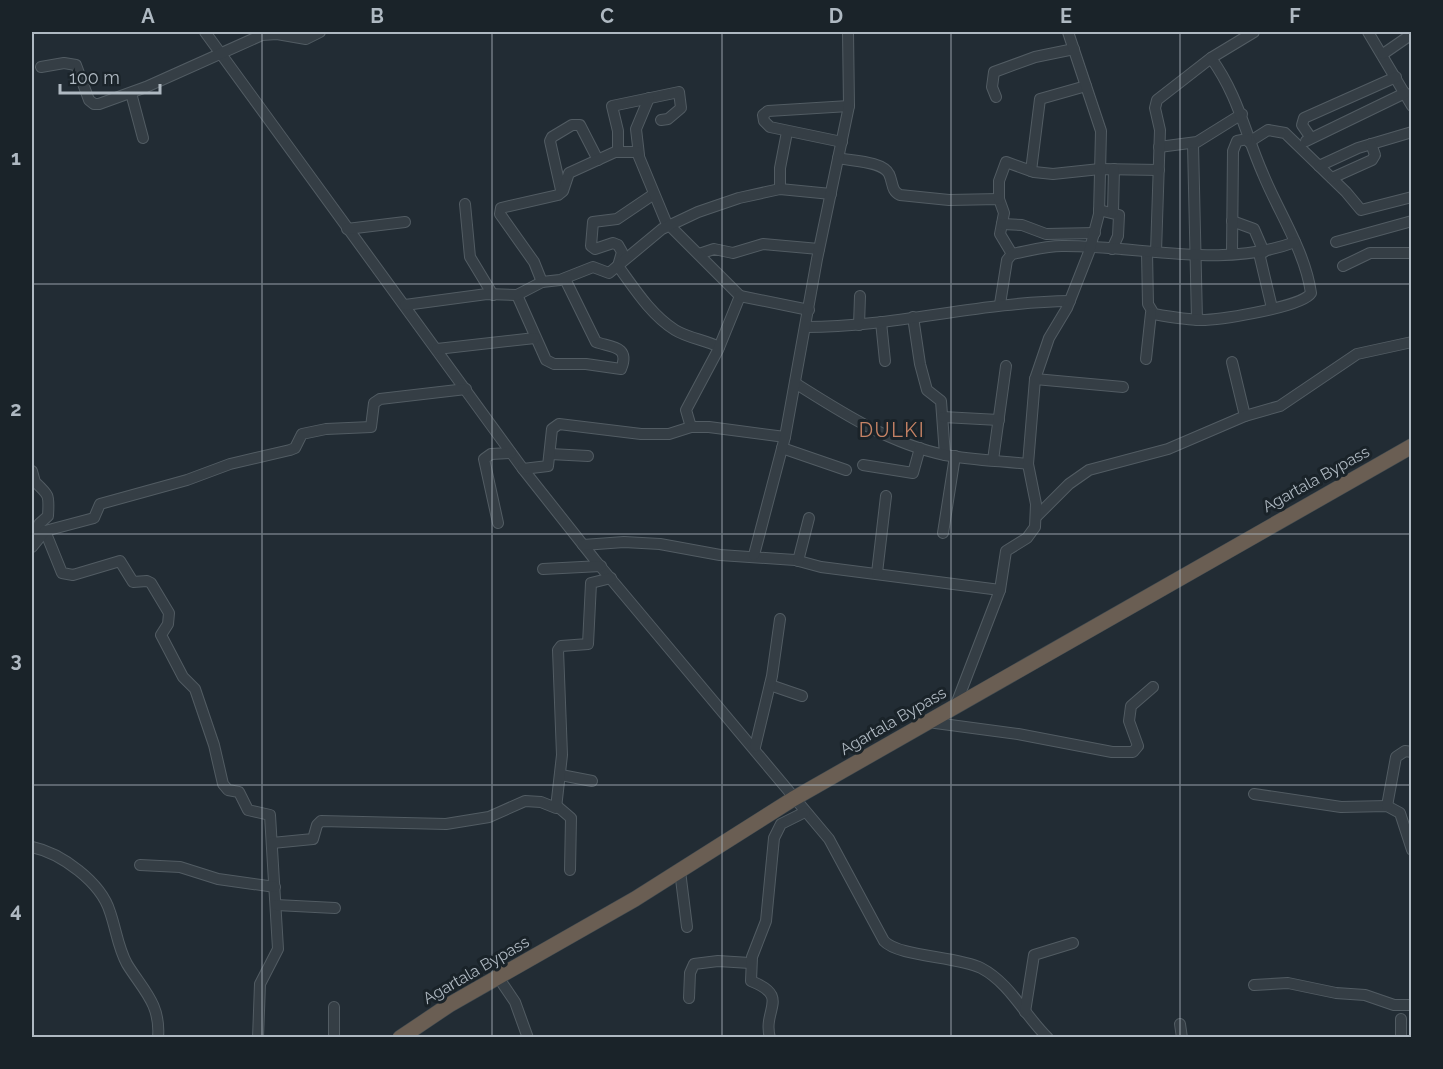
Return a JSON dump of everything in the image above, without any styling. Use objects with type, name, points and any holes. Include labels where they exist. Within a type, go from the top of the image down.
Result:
[{"type":"highway","name":"Agartala Bypass","points":[[400,1038],[433,1014],[578,932],[793,799],[1412,446]]},
{"type":"street","points":[[205,32],[523,469],[583,545],[754,747],[793,799],[829,839],[887,945],[965,962],[983,969],[1005,988],[1048,1038]]},
{"type":"street","points":[[41,68],[64,63],[76,65],[89,100],[93,104],[131,93],[220,51],[262,35],[277,34],[306,39],[321,32]]},
{"type":"street","points":[[754,555],[784,443],[819,249],[849,106],[848,32]]},
{"type":"street","points":[[1037,516],[1028,464],[1035,379],[1049,338],[1070,301],[1091,247],[1099,210],[1101,131],[1068,32]]},
{"type":"street","points":[[1146,359],[1151,313],[1147,291],[1160,147],[1157,100],[1212,58],[1254,32]]},
{"type":"street","points":[[1368,32],[1412,105]]},
{"type":"street","points":[[1383,54],[1412,34]]},
{"type":"street","points":[[996,97],[992,87],[993,72],[1035,57],[1074,49]]},
{"type":"street","points":[[1151,313],[1197,320],[1222,319],[1306,300],[1311,293],[1295,243],[1248,140],[1242,114],[1226,78],[1212,58]]},
{"type":"street","points":[[1311,138],[1302,125],[1304,118],[1396,77]]},
{"type":"street","points":[[1031,171],[1040,99],[1086,86]]},
{"type":"street","points":[[618,151],[618,131],[612,106],[680,92],[681,108],[668,119],[661,120]]},
{"type":"street","points":[[131,93],[143,138]]},
{"type":"street","points":[[1298,145],[1405,93]]},
{"type":"street","points":[[649,98],[636,129],[639,155],[668,225],[740,296],[809,310]]},
{"type":"street","points":[[842,142],[787,132],[766,125],[763,118],[765,113],[849,106]]},
{"type":"street","points":[[1160,147],[1193,144],[1242,114]]},
{"type":"street","points":[[561,193],[556,160],[550,141],[552,137],[573,125],[580,125],[598,160]]},
{"type":"street","points":[[1232,254],[1233,151],[1238,141],[1248,140],[1271,130],[1285,133],[1332,178],[1361,210],[1412,197]]},
{"type":"street","points":[[780,189],[780,168],[787,132]]},
{"type":"street","points":[[1319,166],[1371,144],[1412,132]]},
{"type":"street","points":[[1193,144],[1197,320]]},
{"type":"street","points":[[1332,178],[1372,160],[1375,155],[1371,144]]},
{"type":"street","points":[[561,193],[569,173],[618,151],[634,151],[639,155]]},
{"type":"street","points":[[838,158],[884,168],[890,175],[894,191],[900,195],[944,200],[999,199]]},
{"type":"street","points":[[1012,254],[1000,234],[1004,213],[999,199],[999,181],[1006,162],[1031,171],[1053,174],[1100,169],[1159,170]]},
{"type":"street","points":[[1113,212],[1114,169]]},
{"type":"street","points":[[405,305],[493,295],[517,295],[542,282],[565,279],[593,267],[609,273],[668,225],[733,200],[780,189],[831,194]]},
{"type":"street","points":[[542,282],[534,262],[500,211],[503,207],[561,193]]},
{"type":"street","points":[[654,194],[622,216],[596,221],[592,225],[591,244],[593,248],[613,243],[621,249],[618,266],[645,303],[676,331],[704,339],[719,347]]},
{"type":"street","points":[[465,204],[470,257],[493,295]]},
{"type":"street","points":[[1099,210],[1118,213],[1120,219],[1118,236],[1112,249]]},
{"type":"street","points":[[1232,221],[1254,228],[1262,253],[1272,308]]},
{"type":"street","points":[[1336,242],[1412,221]]},
{"type":"street","points":[[347,229],[405,222]]},
{"type":"street","points":[[1002,225],[1022,225],[1046,234],[1095,233]]},
{"type":"street","points":[[1000,304],[1007,260],[1012,254],[1060,246],[1194,254],[1262,253],[1295,243]]},
{"type":"street","points":[[699,254],[714,249],[734,253],[763,244],[819,249]]},
{"type":"street","points":[[1343,266],[1370,253],[1412,253]]},
{"type":"street","points":[[517,295],[549,363],[586,364],[618,370],[622,368],[617,347],[596,342],[565,279]]},
{"type":"street","points":[[691,428],[686,410],[719,347],[740,296]]},
{"type":"street","points":[[859,325],[860,296]]},
{"type":"street","points":[[806,327],[859,325],[1000,304],[1070,301]]},
{"type":"street","points":[[913,317],[922,373],[927,390],[941,401],[950,455],[943,533]]},
{"type":"street","points":[[881,322],[885,362]]},
{"type":"street","points":[[437,350],[536,338]]},
{"type":"street","points":[[955,706],[1000,590],[1006,551],[1031,534],[1037,516],[1069,484],[1089,470],[1168,449],[1245,416],[1280,406],[1361,352],[1412,342]]},
{"type":"street","points":[[1232,362],[1245,416]]},
{"type":"street","points":[[993,460],[1006,366]]},
{"type":"street","points":[[1035,379],[1123,387]]},
{"type":"street","points":[[795,383],[861,423],[920,447],[950,455],[1028,464]]},
{"type":"street","points":[[32,547],[42,533],[94,518],[100,504],[115,498],[187,480],[230,464],[290,450],[295,447],[302,434],[326,429],[371,427],[374,403],[380,399],[465,389]]},
{"type":"street","points":[[943,417],[999,420]]},
{"type":"street","points":[[523,469],[548,466],[552,429],[559,424],[641,434],[669,434],[691,428],[710,427],[784,443],[846,470]]},
{"type":"street","points":[[863,465],[913,473],[920,447]]},
{"type":"street","points":[[498,523],[484,459],[491,454],[511,453]]},
{"type":"street","points":[[550,454],[588,456]]},
{"type":"street","points":[[32,471],[35,482],[48,495],[48,516],[39,524],[62,573],[73,575],[120,561],[134,583],[147,581],[151,583],[169,613],[168,624],[161,635],[179,670],[195,689],[214,745],[223,784],[228,790],[239,792],[248,810],[270,815],[278,949],[260,984],[258,1038]]},
{"type":"street","points":[[877,573],[886,496]]},
{"type":"street","points":[[798,561],[809,518]]},
{"type":"street","points":[[583,545],[633,543],[720,555],[754,555],[798,561],[820,567],[1000,590]]},
{"type":"street","points":[[543,569],[601,566]]},
{"type":"street","points":[[557,807],[561,775],[558,650],[561,646],[588,644],[591,583],[611,578]]},
{"type":"street","points":[[754,747],[770,685],[780,619]]},
{"type":"street","points":[[770,685],[802,696]]},
{"type":"street","points":[[928,722],[1018,734],[1112,752],[1133,752],[1138,746],[1129,721],[1131,706],[1153,687]]},
{"type":"street","points":[[1387,807],[1396,757],[1405,751],[1412,752]]},
{"type":"street","points":[[561,775],[592,781]]},
{"type":"street","points":[[1254,794],[1341,807],[1387,807],[1400,813],[1412,850]]},
{"type":"street","points":[[272,843],[313,840],[317,823],[323,820],[446,824],[489,817],[525,801],[557,807],[571,818],[570,870]]},
{"type":"street","points":[[770,1038],[773,997],[768,988],[751,981],[750,963],[766,921],[774,838],[781,824],[805,812]]},
{"type":"street","points":[[32,847],[60,859],[98,888],[110,910],[120,948],[158,1015],[158,1038]]},
{"type":"street","points":[[140,865],[180,867],[218,879],[275,887]]},
{"type":"street","points":[[680,871],[687,927]]},
{"type":"street","points":[[276,905],[335,908]]},
{"type":"street","points":[[1025,1012],[1034,955],[1073,943]]},
{"type":"street","points":[[689,998],[690,973],[694,964],[718,961],[750,963]]},
{"type":"street","points":[[498,977],[515,1002],[528,1038]]},
{"type":"street","points":[[1254,985],[1288,983],[1336,993],[1357,993],[1394,1005],[1412,1005]]},
{"type":"street","points":[[333,1038],[334,1007]]},
{"type":"street","points":[[1401,1019],[1401,1038]]},
{"type":"street","points":[[1180,1024],[1182,1038]]},
{"type":"district","name":"DULKI","points":[[892,430]]}]
